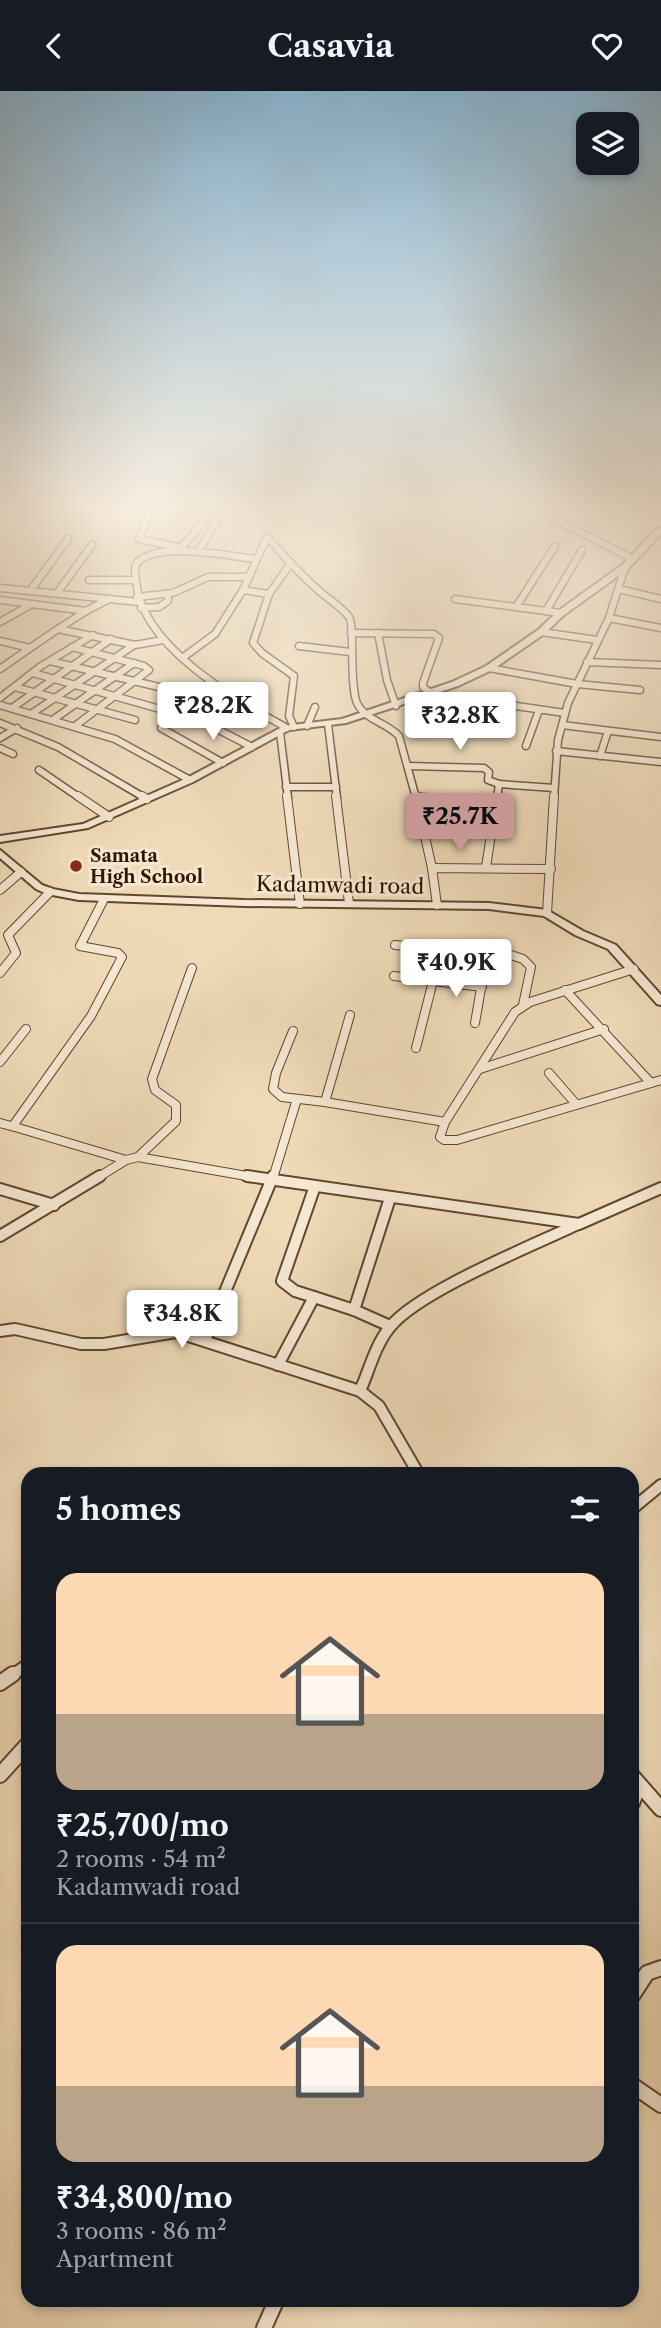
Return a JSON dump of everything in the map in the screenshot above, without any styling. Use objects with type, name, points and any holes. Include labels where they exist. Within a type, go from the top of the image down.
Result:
[{"type":"street","points":[[0,622],[19,611]]},
{"type":"street","points":[[0,669],[85,611]]},
{"type":"street","points":[[144,611],[163,640],[186,656],[231,697],[287,729]]},
{"type":"street","points":[[186,656],[215,634],[229,611]]},
{"type":"street","points":[[263,611],[253,643],[258,650],[294,675],[287,729],[286,787],[300,904]]},
{"type":"street","points":[[342,611],[349,617],[350,652],[357,702],[366,715],[393,729],[399,736],[409,766],[432,868],[437,905]]},
{"type":"street","points":[[549,611],[561,613]]},
{"type":"street","points":[[547,913],[556,751],[565,713],[611,611]]},
{"type":"street","points":[[0,839],[68,830],[109,817],[190,780],[287,729],[328,724],[366,715],[432,694],[489,668],[541,632],[561,613]]},
{"type":"street","points":[[609,618],[661,628]]},
{"type":"street","points":[[58,629],[135,645]]},
{"type":"street","points":[[541,632],[597,640]]},
{"type":"street","points":[[351,633],[438,636],[423,684],[432,694],[565,713]]},
{"type":"street","points":[[378,633],[387,680],[396,706]]},
{"type":"street","points":[[0,698],[50,661],[93,635]]},
{"type":"street","points":[[12,708],[110,639]]},
{"type":"street","points":[[31,714],[113,657],[135,645],[163,640]]},
{"type":"street","points":[[0,641],[30,648]]},
{"type":"street","points":[[299,646],[350,652]]},
{"type":"street","points":[[72,647],[135,663],[149,670],[75,726]]},
{"type":"street","points":[[50,661],[159,687]]},
{"type":"street","points":[[587,662],[661,665]]},
{"type":"street","points":[[54,719],[135,663]]},
{"type":"street","points":[[489,668],[577,684],[640,690]]},
{"type":"street","points":[[33,673],[174,713]]},
{"type":"street","points":[[15,687],[135,720]]},
{"type":"street","points":[[0,705],[54,719],[131,745],[190,780]]},
{"type":"street","points":[[307,726],[316,707]]},
{"type":"street","points":[[526,746],[539,710]]},
{"type":"street","points":[[186,713],[252,747]]},
{"type":"street","points":[[0,723],[79,755],[147,799]]},
{"type":"street","points":[[328,724],[349,904]]},
{"type":"street","points":[[562,725],[661,737]]},
{"type":"street","points":[[0,738],[17,728]]},
{"type":"street","points":[[161,728],[223,763]]},
{"type":"street","points":[[600,756],[608,731]]},
{"type":"street","points":[[0,748],[13,754]]},
{"type":"street","points":[[556,751],[661,762]]},
{"type":"street","points":[[409,766],[484,768],[489,772],[488,780],[499,784],[554,788]]},
{"type":"street","points":[[39,770],[109,817]]},
{"type":"street","points":[[486,867],[499,784]]},
{"type":"street","points":[[286,787],[336,787]]},
{"type":"street","points":[[416,797],[495,804]]},
{"type":"street","name":"Kadamwadi road","points":[[0,853],[39,887],[50,892],[104,899],[509,907],[547,913],[579,933],[612,947],[661,1002]]},
{"type":"street","points":[[432,868],[551,869]]},
{"type":"street","points":[[0,890],[21,872]]},
{"type":"street","points":[[0,973],[16,953],[8,935],[50,892]]},
{"type":"street","points":[[15,1127],[17,1119],[91,1016],[122,957],[118,953],[80,946],[104,899]]},
{"type":"street","points":[[395,945],[487,954],[497,951],[530,964],[523,1005]]},
{"type":"street","points":[[475,1023],[487,954]]},
{"type":"street","points":[[138,1157],[176,1121],[178,1107],[155,1090],[152,1079],[192,968]]},
{"type":"street","points":[[565,990],[656,1081],[451,1141],[440,1137],[445,1122],[510,1019],[523,1005],[565,990],[634,969]]},
{"type":"street","points":[[394,976],[482,987]]},
{"type":"street","points":[[416,1048],[433,981]]},
{"type":"street","points":[[325,1102],[350,1015]]},
{"type":"street","points":[[0,1062],[26,1029]]},
{"type":"street","points":[[480,1069],[604,1030]]},
{"type":"street","points":[[293,1031],[276,1073],[273,1089],[282,1097],[445,1122]]},
{"type":"street","points":[[549,1073],[576,1104]]},
{"type":"street","points":[[205,1340],[272,1181],[297,1099]]},
{"type":"street","points":[[0,1123],[126,1160]]},
{"type":"street","points":[[0,1236],[126,1160],[138,1157],[272,1181],[579,1224]]},
{"type":"street","points":[[314,1187],[282,1281],[295,1291],[354,1310],[390,1326]]},
{"type":"street","points":[[360,1391],[390,1326],[430,1298],[579,1224],[661,1188]]},
{"type":"street","points":[[0,1189],[54,1205]]},
{"type":"street","points":[[354,1310],[390,1198]]},
{"type":"street","points":[[278,1365],[314,1297]]},
{"type":"street","points":[[0,1331],[15,1329],[81,1344],[104,1344],[176,1332],[205,1340],[360,1391],[379,1406],[414,1467]]},
{"type":"street","points":[[639,1503],[661,1485]]},
{"type":"street","points":[[0,1683],[21,1669]]},
{"type":"street","points":[[0,1775],[21,1752]]},
{"type":"street","points":[[639,1784],[661,1808]]},
{"type":"street","points":[[639,1985],[647,1973],[661,1968]]},
{"type":"street","points":[[639,2090],[661,2105]]},
{"type":"street","points":[[264,2328],[273,2307]]},
{"type":"place","name":"Samata High School","points":[[76,866]]}]
